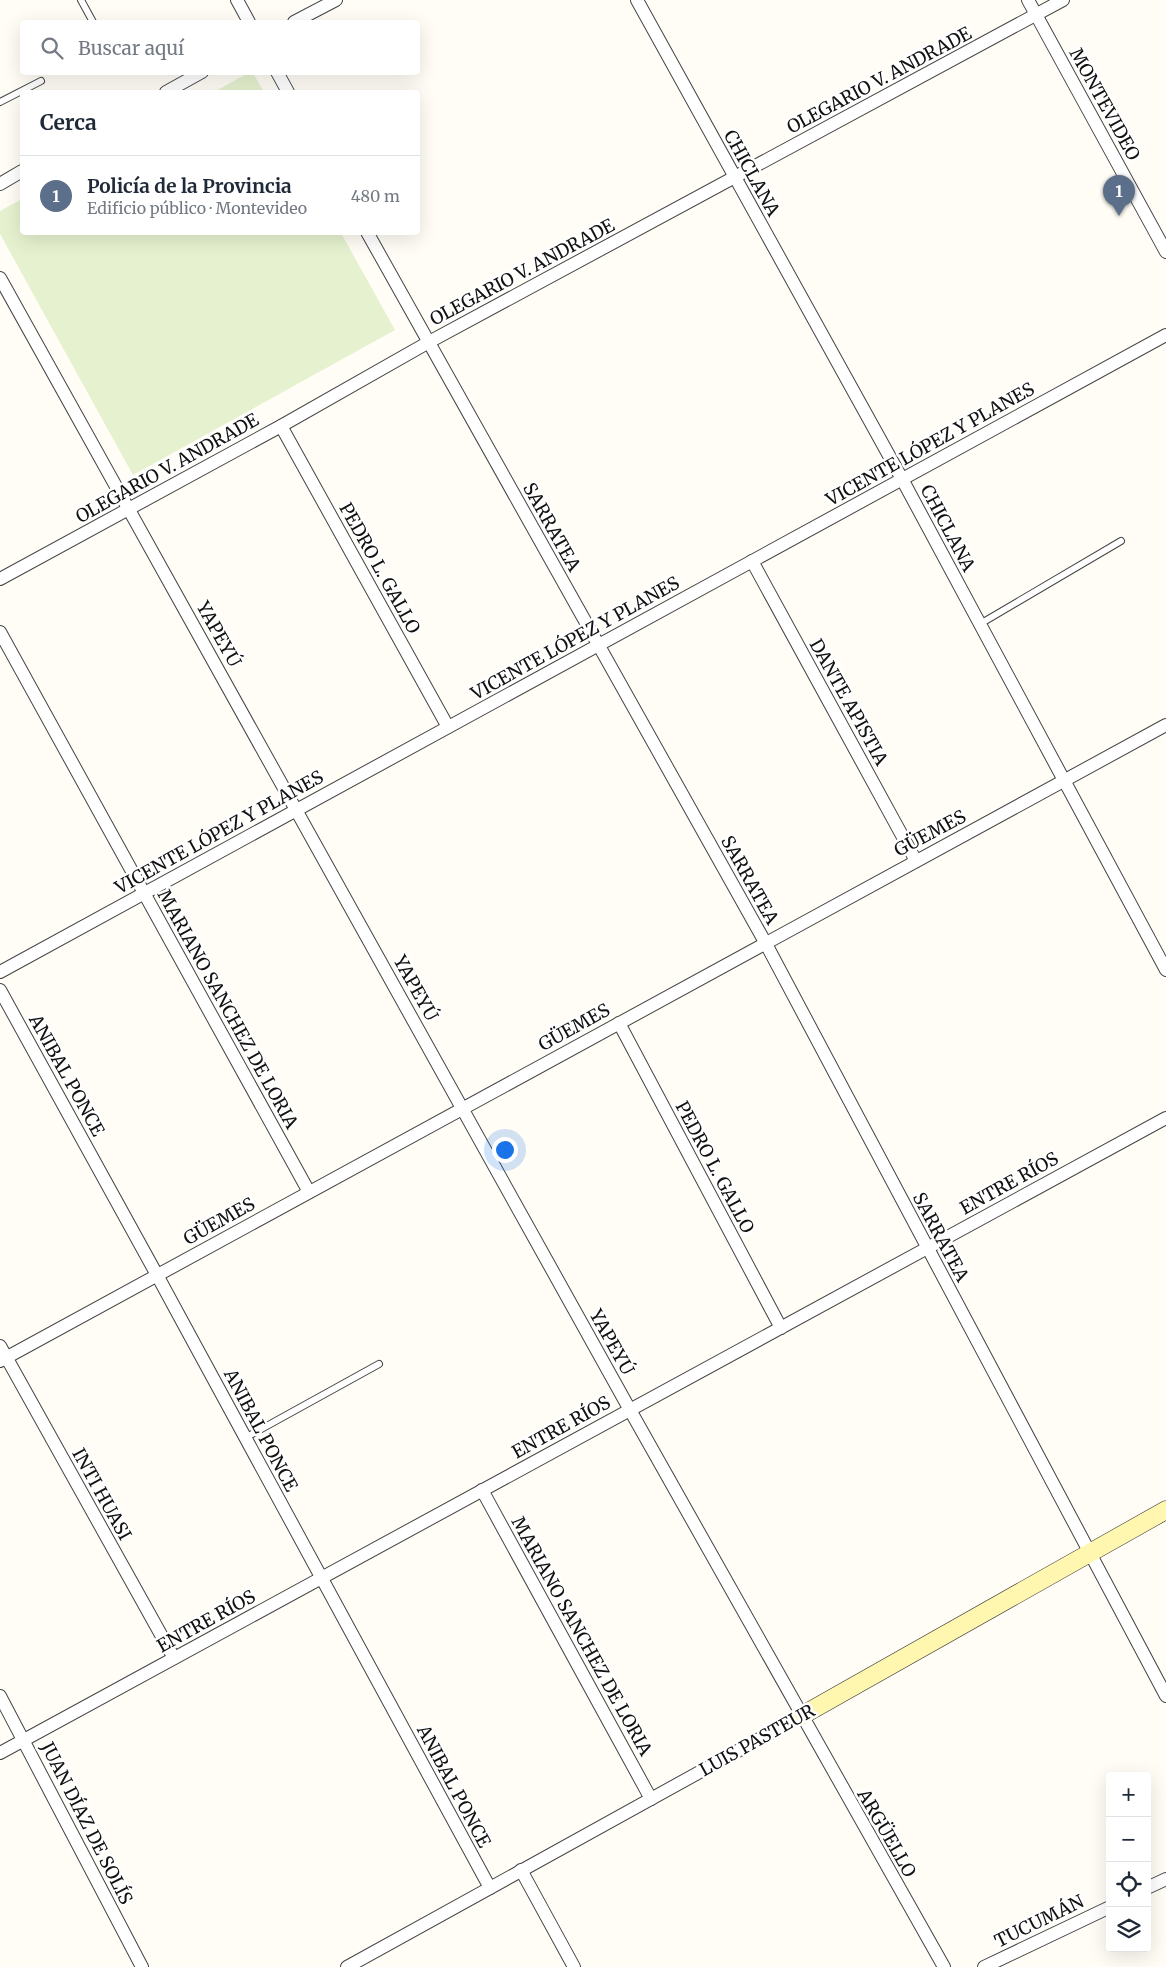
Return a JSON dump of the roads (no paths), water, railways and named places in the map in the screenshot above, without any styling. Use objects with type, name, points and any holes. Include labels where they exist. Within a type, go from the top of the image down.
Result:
[{"type":"main road","name":"LUIS PASTEUR","points":[[801,1716],[1090,1551],[1166,1510]]},
{"type":"street","points":[[237,0],[248,20]]},
{"type":"street","points":[[298,20],[336,0]]},
{"type":"street","name":"CHICLANA","points":[[636,0],[902,479],[1166,970]]},
{"type":"street","name":"MONTEVIDEO","points":[[1028,0],[1166,252]]},
{"type":"street","name":"OLEGARIO V. ANDRADE","points":[[0,579],[281,426],[429,342],[1063,0]]},
{"type":"street","points":[[170,90],[197,75]]},
{"type":"street","points":[[279,75],[287,90]]},
{"type":"street","points":[[0,184],[20,172]]},
{"type":"street","name":"SARRATEA","points":[[369,235],[765,942],[1166,1696]]},
{"type":"street","name":"YAPEYÚ","points":[[0,278],[801,1716]]},
{"type":"street","name":"VICENTE LÓPEZ Y PLANES","points":[[0,972],[1166,335]]},
{"type":"street","name":"PEDRO L. GALLO","points":[[281,426],[448,727]]},
{"type":"street","name":"DANTE APISTIA","points":[[752,561],[916,861]]},
{"type":"street","name":"MARIANO SANCHEZ DE LORIA","points":[[0,632],[309,1192]]},
{"type":"street","name":"GÜEMES","points":[[3,1359],[1166,725]]},
{"type":"street","name":"ANIBAL PONCE","points":[[0,990],[490,1888]]},
{"type":"street","name":"PEDRO L. GALLO","points":[[619,1023],[781,1328]]},
{"type":"street","name":"ENTRE RÍOS","points":[[0,1753],[1166,1118]]},
{"type":"street","name":"INTI HUASI","points":[[0,1346],[3,1359],[174,1658]]},
{"type":"street","name":"MARIANO SANCHEZ DE LORIA","points":[[482,1490],[651,1799]]},
{"type":"street","name":"JUAN DÍAZ DE SOLÍS","points":[[0,1696],[142,1967]]},
{"type":"street","name":"LUIS PASTEUR","points":[[347,1967],[801,1716]]},
{"type":"street","name":"ARGÜELLO","points":[[801,1716],[944,1967]]},
{"type":"street","points":[[521,1870],[574,1967]]},
{"type":"street","points":[[1151,1886],[1166,1880]]},
{"type":"street","name":"TUCUMÁN","points":[[984,1967],[1108,1907]]},
{"type":"lane","points":[[81,0],[92,20]]},
{"type":"lane","points":[[23,90],[41,81]]},
{"type":"lane","points":[[0,102],[20,92]]},
{"type":"lane","points":[[980,624],[1121,541]]},
{"type":"lane","points":[[245,1438],[379,1364]]},
{"type":"place","name":"Policía de la Provincia","points":[[1119,216]]}]
